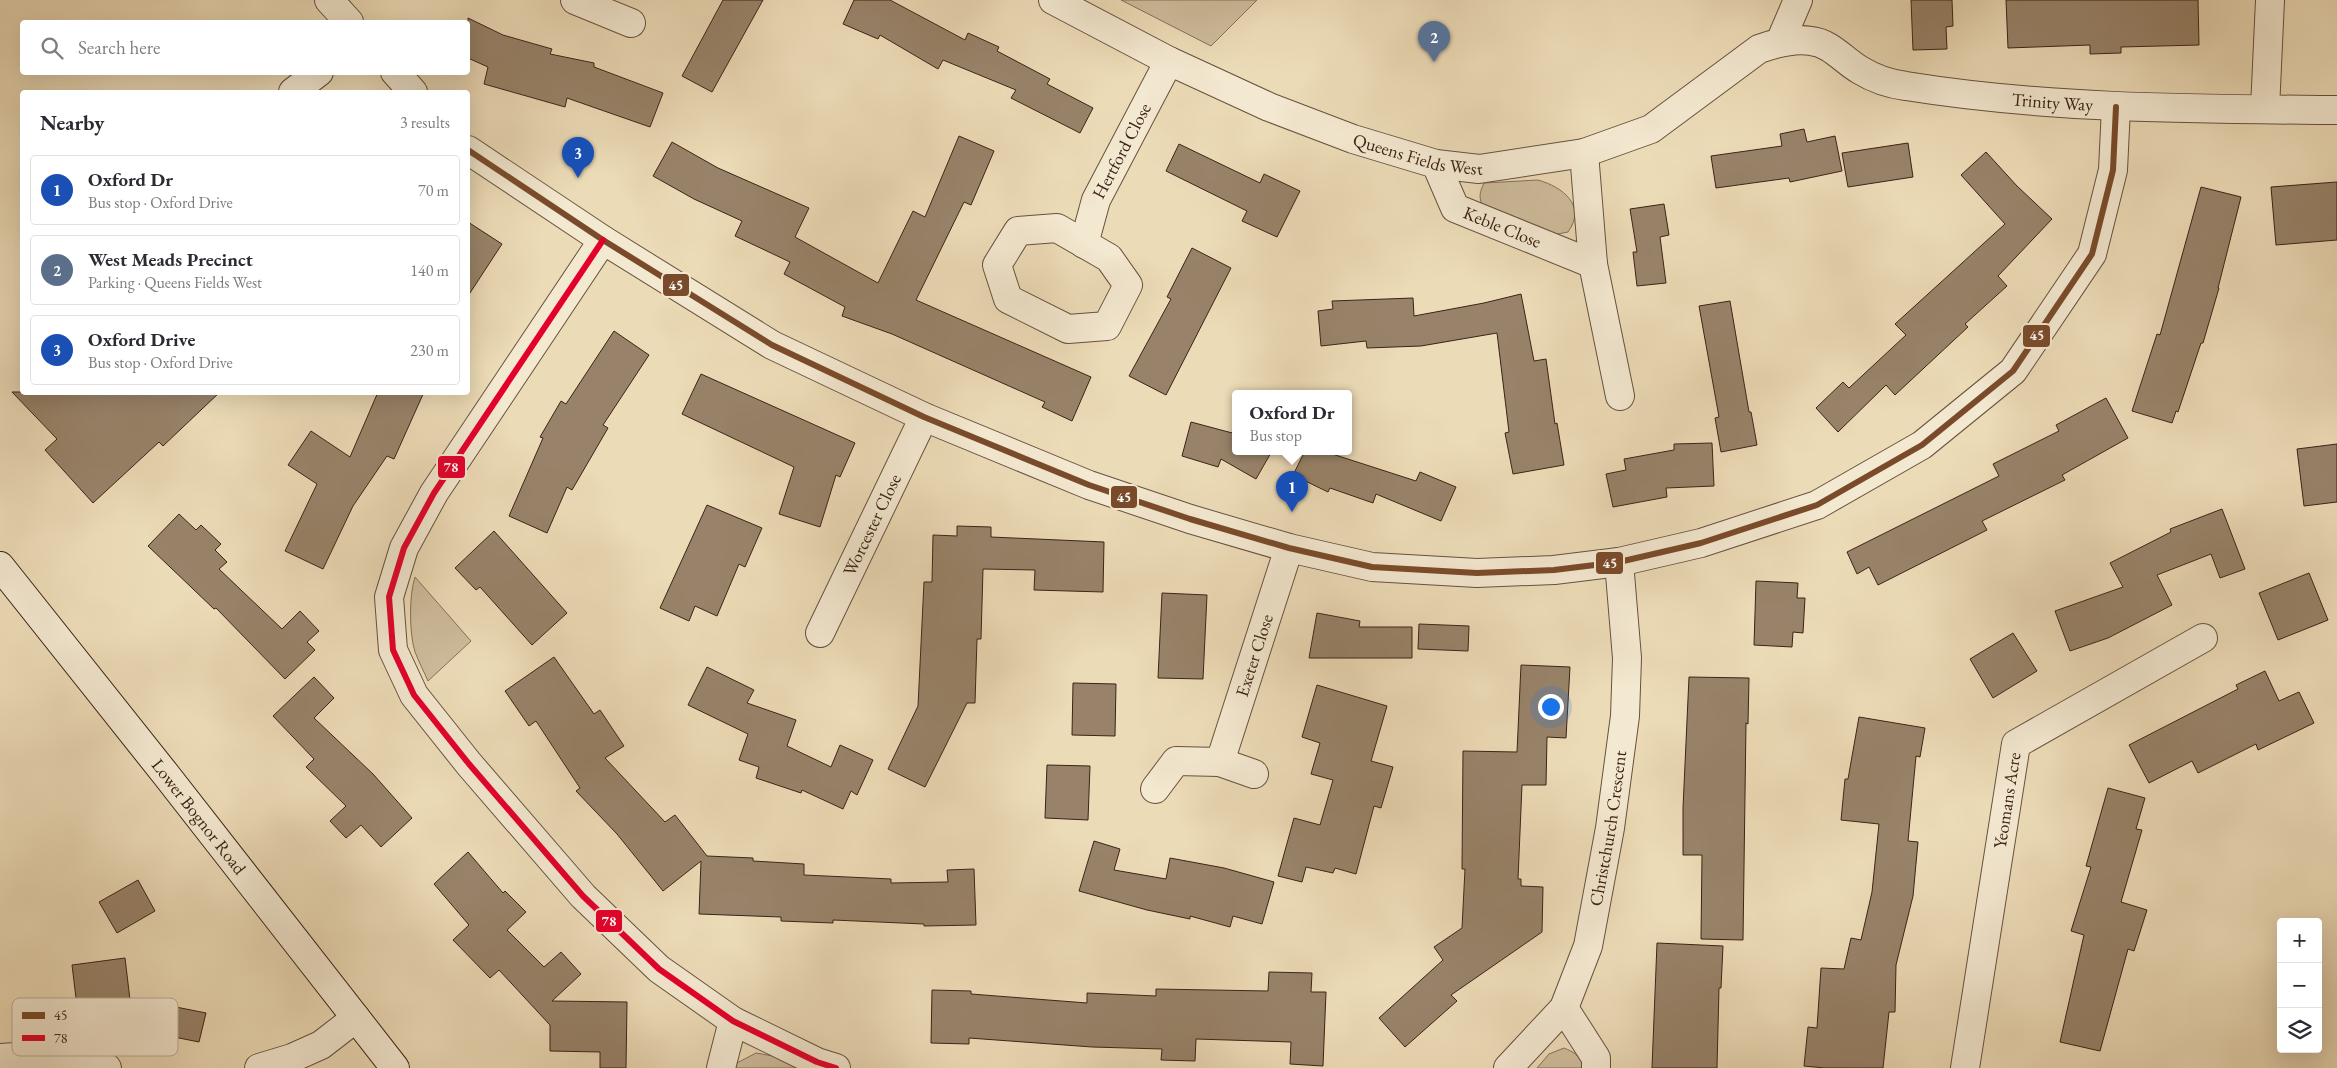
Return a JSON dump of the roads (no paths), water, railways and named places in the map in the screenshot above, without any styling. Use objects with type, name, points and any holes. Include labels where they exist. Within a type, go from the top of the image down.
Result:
[{"type":"street","points":[[329,0],[347,20]]},
{"type":"street","points":[[575,0],[631,23]]},
{"type":"street","name":"Queens Fields West","points":[[1053,0],[1169,61],[1269,107],[1353,138],[1436,164],[1479,168],[1584,153],[1651,129],[1760,48],[1780,42]]},
{"type":"street","points":[[1780,42],[1798,0]]},
{"type":"street","points":[[2265,109],[2270,0]]},
{"type":"street","name":"Trinity Way","points":[[1780,42],[1812,41],[1832,49],[1859,70],[1880,80],[1903,86],[2018,101],[2116,107],[2337,110]]},
{"type":"street","name":"Hertford Close","points":[[1084,244],[1096,200],[1169,61]]},
{"type":"street","points":[[296,90],[315,75]]},
{"type":"street","points":[[397,75],[411,90]]},
{"type":"street","points":[[470,151],[603,240],[772,345],[924,417],[1090,485],[1190,519],[1289,548],[1372,567],[1468,572],[1554,570],[1619,562],[1702,543],[1817,505],[1922,445],[2013,370],[2092,254],[2113,170],[2116,107]]},
{"type":"street","points":[[1584,153],[1593,264],[1620,396]]},
{"type":"street","name":"Keble Close","points":[[1436,164],[1455,208],[1593,264]]},
{"type":"street","points":[[1057,228],[1084,244],[1110,258],[1128,285],[1107,326],[1068,329],[1008,299],[997,265],[1018,231],[1057,228]]},
{"type":"street","points":[[603,240],[434,493],[404,548],[389,597],[393,650],[414,695],[470,764],[583,896],[659,969],[733,1021],[817,1062],[836,1068]]},
{"type":"street","name":"Worcester Close","points":[[820,633],[924,417]]},
{"type":"street","name":"Exeter Close","points":[[1220,762],[1289,548]]},
{"type":"street","name":"Christchurch Crescent","points":[[1508,1068],[1564,1008],[1588,946],[1610,828],[1625,716],[1627,658],[1619,562]]},
{"type":"street","name":"Lower Bognor Road","points":[[0,566],[395,1068]]},
{"type":"street","name":"Yeomans Acre","points":[[1965,1068],[2016,744],[2203,638]]},
{"type":"street","points":[[1155,789],[1176,761],[1220,762],[1254,774]]},
{"type":"street","points":[[1564,1008],[1596,1058],[1596,1068]]},
{"type":"street","points":[[259,1068],[292,1063],[321,1045],[356,1018]]},
{"type":"street","points":[[721,1068],[733,1021]]},
{"type":"street","points":[[0,1058],[15,1057],[107,1068]]},
{"type":"place","name":"West Meads Precinct","points":[[1434,62]]},
{"type":"place","name":"Oxford Drive","points":[[578,178]]},
{"type":"place","name":"Oxford Dr","points":[[1292,512]]}]
